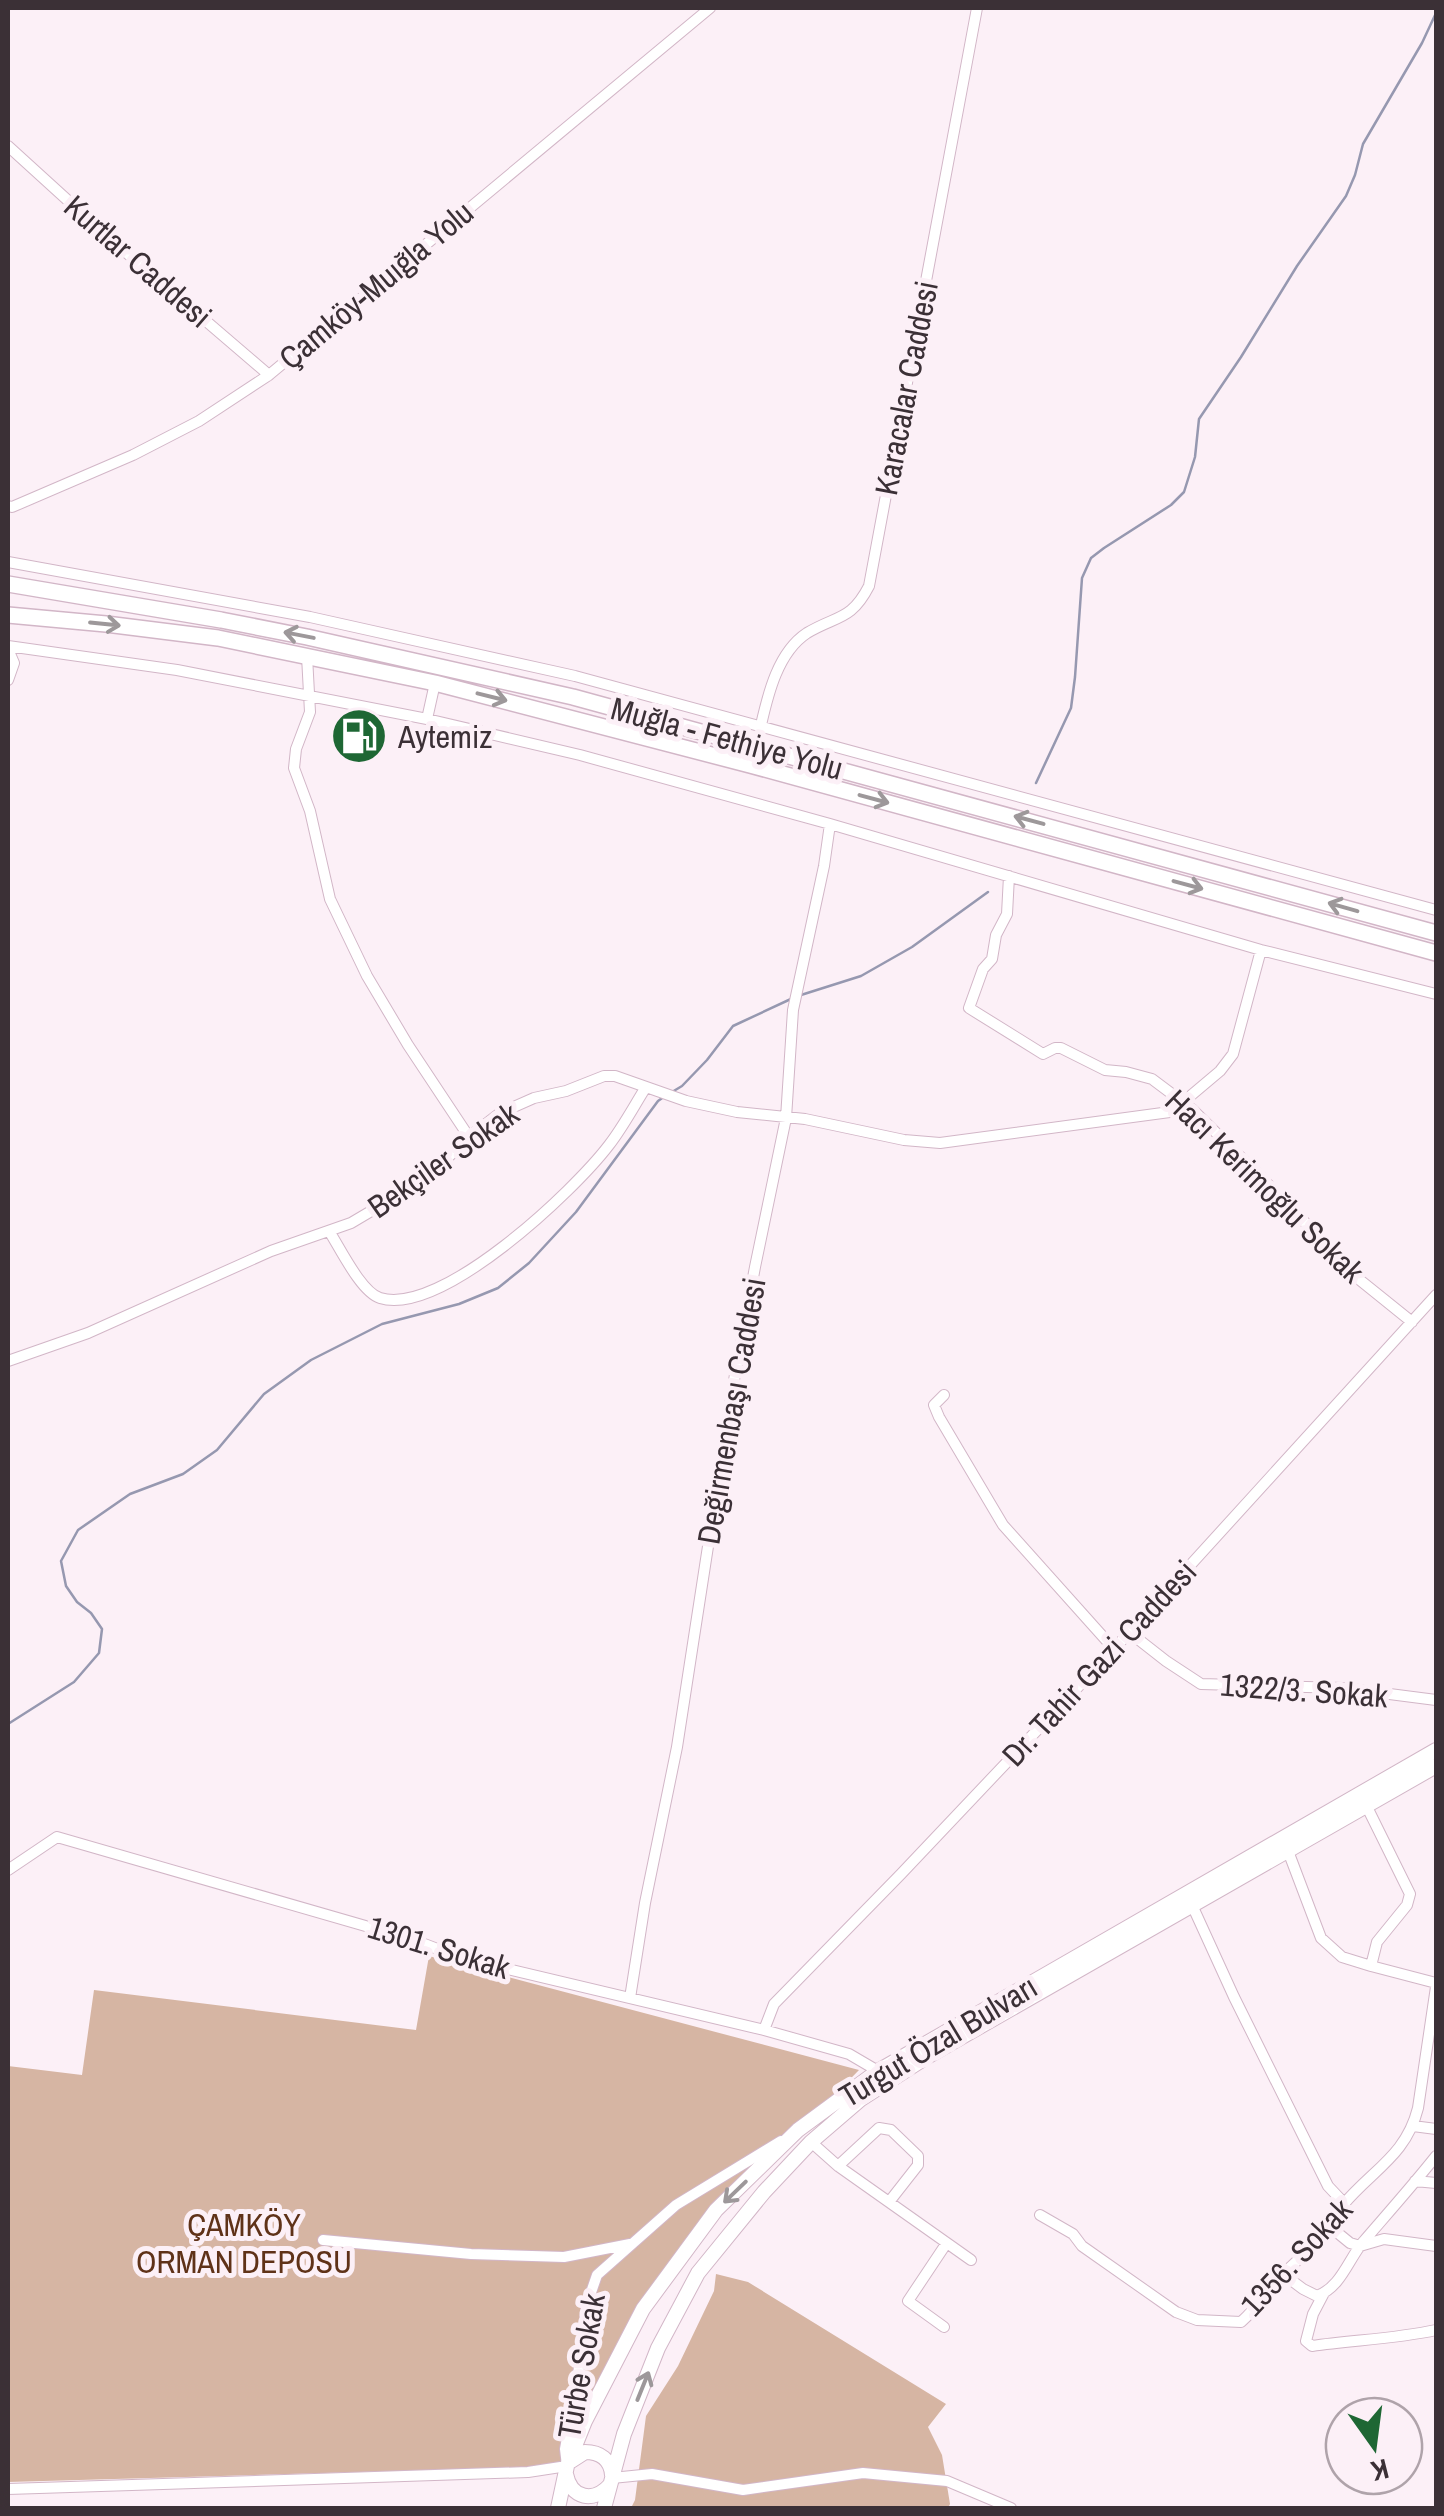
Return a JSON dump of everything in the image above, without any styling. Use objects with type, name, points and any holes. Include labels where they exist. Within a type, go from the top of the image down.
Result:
[{"type":"highway","name":"Muğla - Fethiye Yolu","points":[[8,584],[290,633],[557,693],[1436,933]]},
{"type":"highway","name":"Muğla - Fethiye Yolu","points":[[8,615],[218,638],[435,683],[713,754],[1436,953]]},
{"type":"main road","name":"Turgut Özal Bulvarı","points":[[558,2508],[567,2469],[586,2422],[644,2309],[716,2210],[798,2130],[878,2071],[1436,1750]]},
{"type":"main road","points":[[604,2508],[624,2434],[658,2348],[698,2274],[764,2192],[811,2142],[861,2099],[925,2058],[1436,1766]]},
{"type":"main road","points":[[592,2452],[605,2458],[612,2470],[611,2481],[599,2495],[584,2496],[570,2488],[567,2469],[578,2454],[592,2452]]},
{"type":"street","name":"Çamköy-Muığla Yolu","points":[[8,506],[132,455],[199,422],[269,375],[710,8]]},
{"type":"street","name":"Karacalar Caddesi","points":[[761,725],[782,662],[796,642],[846,616],[860,604],[869,586],[977,8]]},
{"type":"street","name":"Kurtlar Caddesi","points":[[8,146],[269,375]]},
{"type":"street","points":[[8,562],[275,610],[570,674],[1436,910]]},
{"type":"street","points":[[8,680],[14,663],[8,648],[177,670],[427,720],[580,754],[1260,950],[1436,994]]},
{"type":"street","points":[[307,656],[310,712],[296,749],[294,768],[310,810],[330,899],[367,976],[469,1137]]},
{"type":"street","points":[[557,693],[570,674]]},
{"type":"street","points":[[427,720],[435,683]]},
{"type":"street","points":[[652,696],[657,718]]},
{"type":"street","points":[[960,802],[965,781]]},
{"type":"street","name":"Değirmenbaşı Caddesi","points":[[630,1998],[684,1710],[730,1405],[786,1118],[793,1010],[830,824]]},
{"type":"street","name":"Hacı Kerimoğlu Sokak","points":[[1009,876],[1007,914],[996,934],[992,959],[983,969],[968,1008],[1043,1054],[1061,1048],[1106,1070],[1152,1080],[1187,1106],[1262,1178],[1340,1264],[1412,1322]]},
{"type":"street","points":[[1187,1106],[1232,1054],[1260,950]]},
{"type":"street","name":"Bekçiler Sokak","points":[[8,1362],[88,1332],[271,1251],[351,1224],[427,1178],[500,1112],[604,1076],[737,1112],[805,1119],[904,1140],[940,1143],[1187,1106]]},
{"type":"street","points":[[330,1231],[367,1290],[378,1298],[396,1299],[446,1286],[546,1211],[609,1146],[646,1086]]},
{"type":"street","name":"Dr. Tahir Gazi Caddesi","points":[[764,2030],[774,2004],[1114,1649],[1436,1295]]},
{"type":"street","points":[[944,1395],[934,1405],[939,1418],[1002,1525],[1114,1649]]},
{"type":"street","name":"1322/3. Sokak","points":[[1129,1632],[1201,1684],[1343,1688],[1436,1700]]},
{"type":"street","points":[[1366,1807],[1410,1894],[1407,1905],[1377,1942],[1371,1966]]},
{"type":"street","name":"1301. Sokak","points":[[8,1870],[57,1836],[414,1940],[461,1958],[764,2030],[848,2054],[878,2071]]},
{"type":"street","points":[[1288,1851],[1321,1938],[1342,1957],[1436,1985]]},
{"type":"street","points":[[1192,1905],[1328,2186],[1344,2203]]},
{"type":"street","name":"1356. Sokak","points":[[1040,2215],[1073,2234],[1082,2246],[1176,2312],[1197,2320],[1241,2322],[1311,2247],[1344,2203],[1404,2142],[1413,2126],[1436,1985]]},
{"type":"street","points":[[1413,2126],[1436,2130]]},
{"type":"street","points":[[838,2166],[879,2128],[892,2130],[918,2156],[918,2165],[890,2202]]},
{"type":"street","name":"Türbe Sokak","points":[[567,2469],[565,2449],[588,2304],[597,2275],[676,2205],[798,2130]]},
{"type":"street","points":[[811,2142],[838,2166],[972,2260]]},
{"type":"street","points":[[1436,2156],[1324,2294],[1313,2314],[1306,2341],[1312,2346],[1406,2337],[1436,2330]]},
{"type":"street","points":[[1416,2182],[1436,2183]]},
{"type":"street","points":[[1328,2225],[1350,2244],[1360,2246],[1384,2239],[1436,2246]]},
{"type":"street","points":[[323,2240],[564,2258],[631,2244]]},
{"type":"street","points":[[944,2326],[908,2301],[946,2244]]},
{"type":"street","points":[[1283,2274],[1317,2296],[1324,2294]]},
{"type":"street","points":[[8,2489],[567,2469]]},
{"type":"street","points":[[611,2481],[652,2474],[743,2490],[864,2474],[947,2481],[1011,2508]]},
{"type":"green space","name":"ÇAMKÖY ORMAN DEPOSU","points":[[429,1956],[859,2070],[661,2273],[567,2466],[8,2482],[8,2066],[82,2075],[94,1990],[416,2030]]},
{"type":"green space","points":[[716,2274],[748,2282],[946,2404],[928,2427],[942,2455],[948,2508],[631,2508],[646,2416],[678,2366],[714,2291]]},
{"type":"waterway","points":[[1036,783],[1071,708],[1082,578],[1091,558],[1171,505],[1184,492],[1195,457],[1199,419],[1346,196],[1363,144],[1436,13]]},
{"type":"waterway","points":[[801,995],[861,976],[912,947],[988,892]]},
{"type":"waterway","points":[[672,1092],[707,1060],[733,1026],[793,998]]},
{"type":"waterway","points":[[8,1724],[74,1682],[99,1653],[102,1629],[66,1586],[61,1561],[78,1530],[130,1494],[183,1474],[217,1450],[264,1394],[311,1360],[382,1324],[459,1304],[498,1288],[529,1263],[576,1212],[665,1096]]},
{"type":"place","name":"Aytemiz","points":[[359,736]]}]
